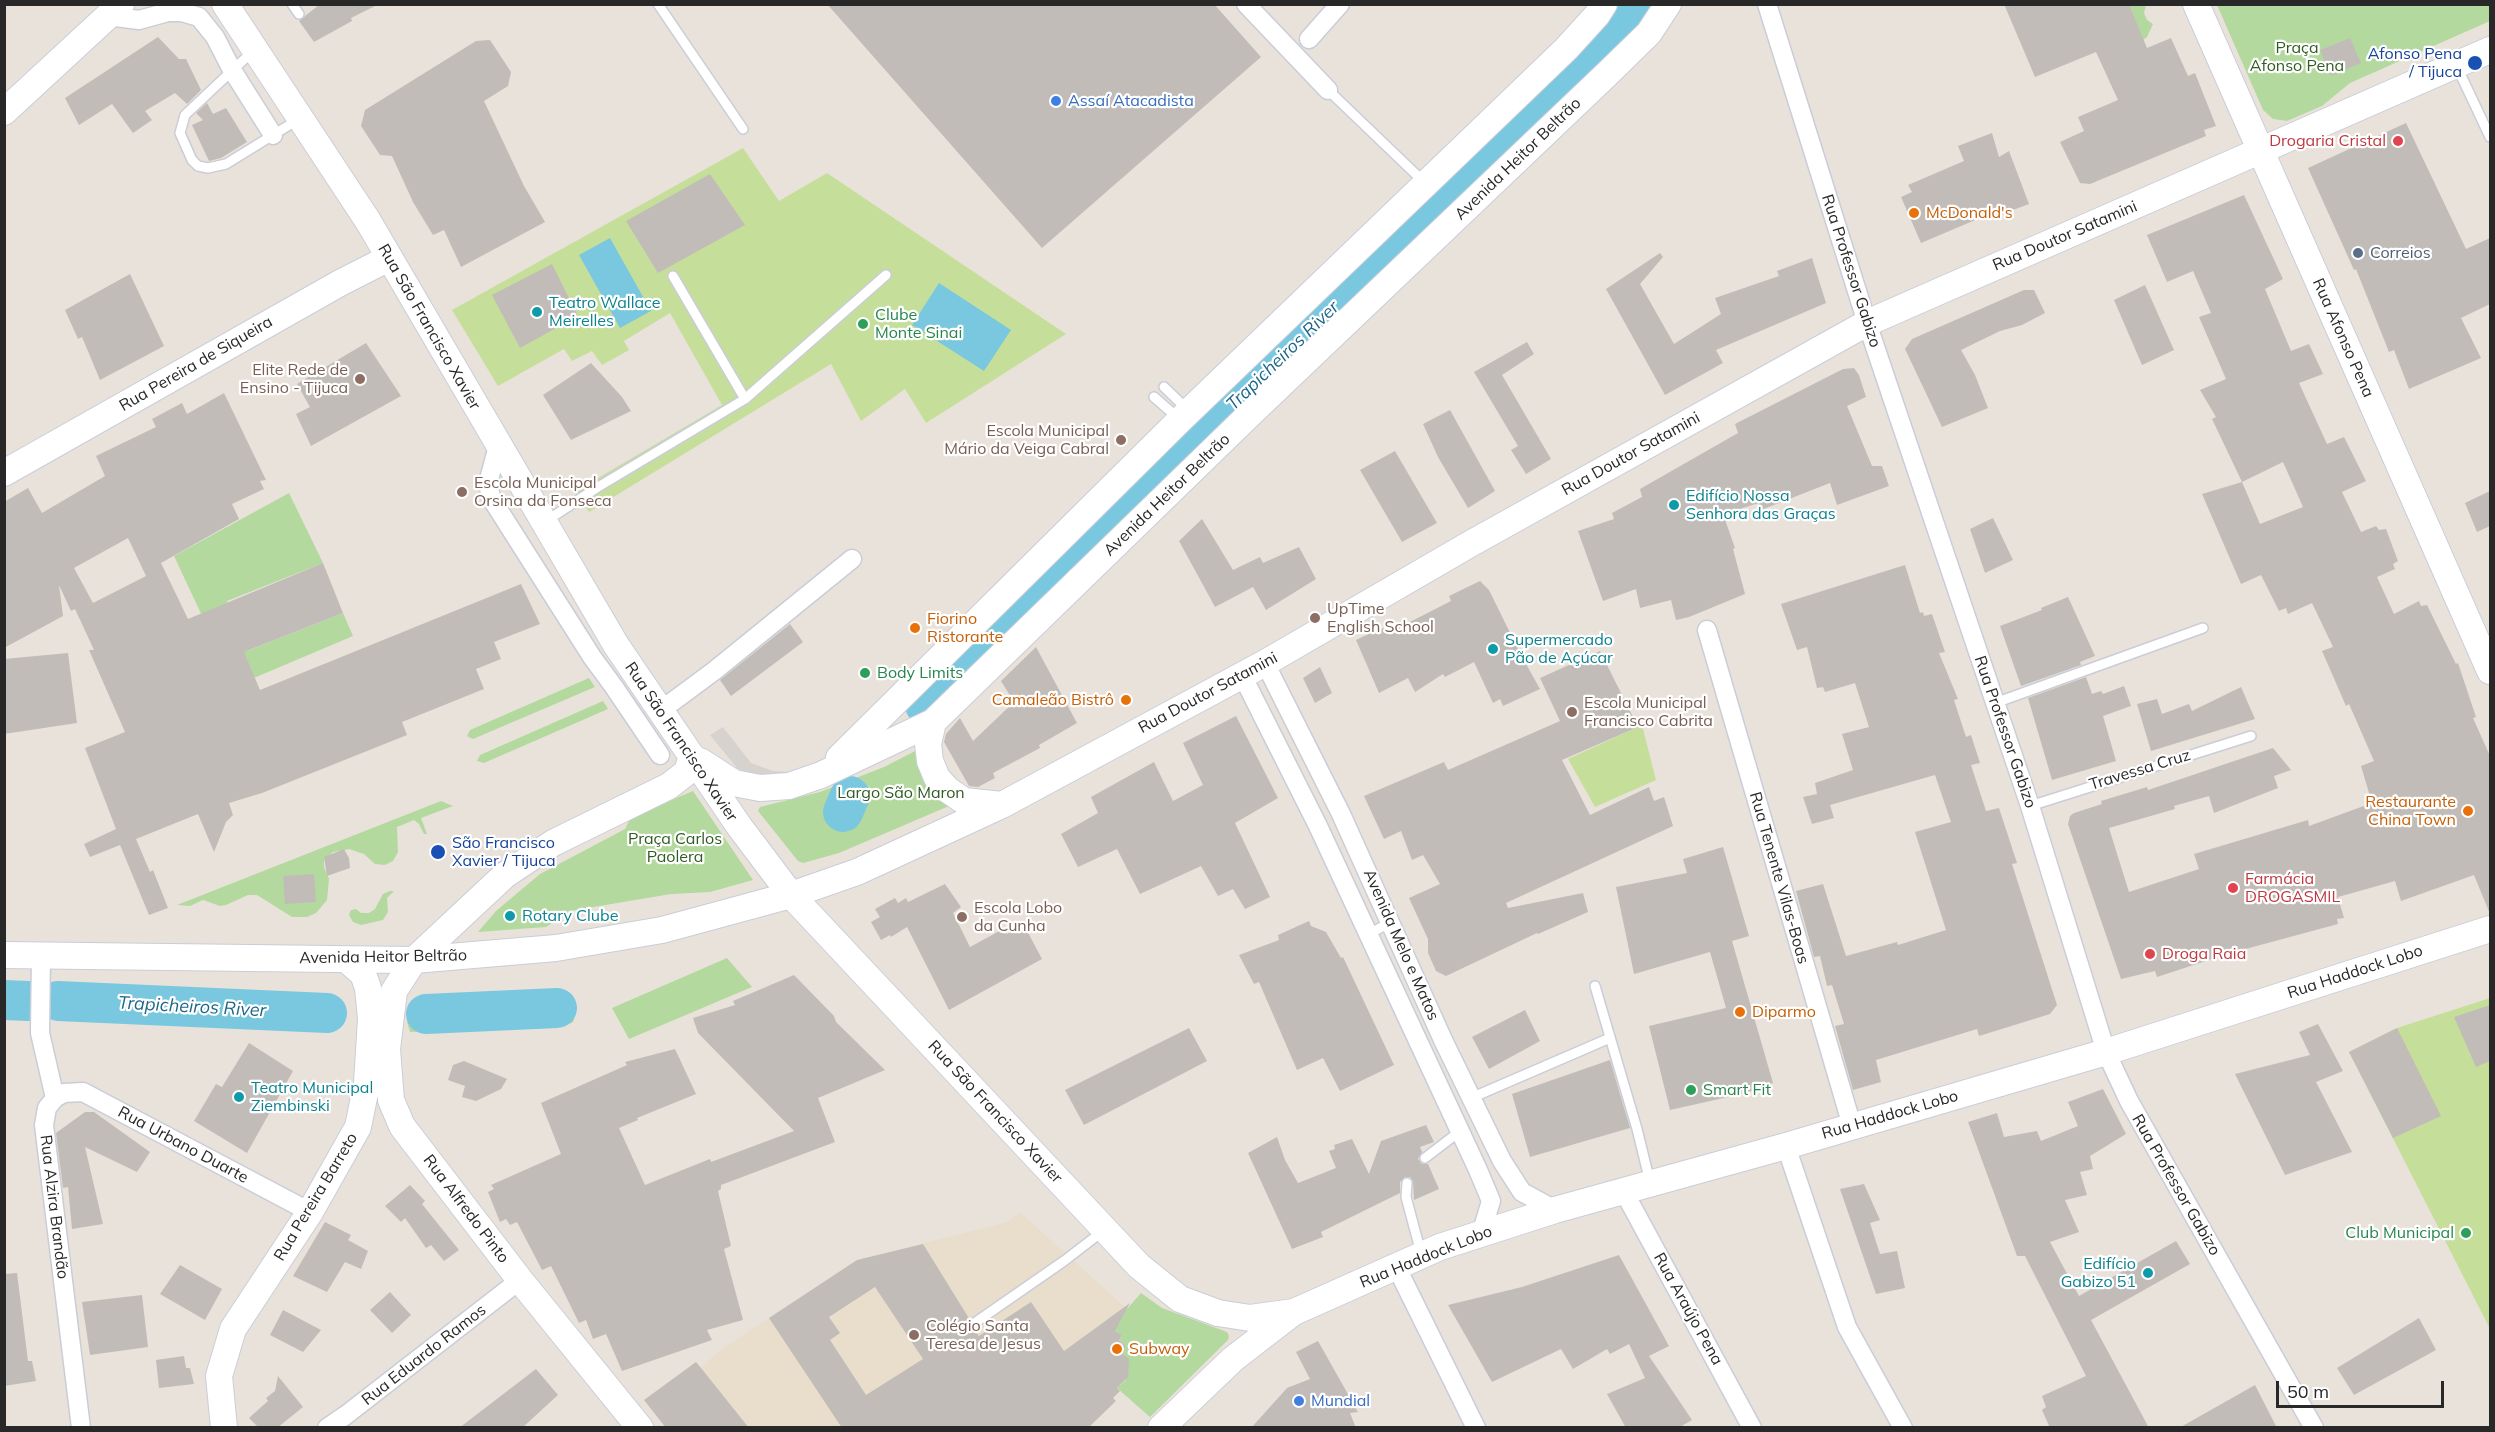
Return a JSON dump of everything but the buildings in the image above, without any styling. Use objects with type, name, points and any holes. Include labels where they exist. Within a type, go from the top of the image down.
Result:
[{"type":"main road","name":"Rua São Francisco Xavier","points":[[225,4],[368,221],[616,645],[739,825],[791,895],[1139,1266],[1180,1299],[1218,1313],[1250,1317],[1294,1312]]},
{"type":"main road","name":"Avenida Heitor Beltrão","points":[[821,775],[1185,415],[1566,49],[1598,15],[1604,4]]},
{"type":"main road","name":"Avenida Heitor Beltrão","points":[[693,756],[734,783],[760,788],[789,786],[821,775],[933,722],[1246,417],[1649,33],[1668,4]]},
{"type":"main road","name":"Rua Afonso Pena","points":[[2196,4],[2490,671]]},
{"type":"main road","points":[[4,112],[115,10]]},
{"type":"main road","name":"Rua Doutor Satamini","points":[[791,895],[857,872],[1002,805],[1265,663],[1470,544],[1867,323],[2490,50]]},
{"type":"main road","name":"Rua Pereira de Siqueira","points":[[4,473],[340,283],[389,258]]},
{"type":"main road","points":[[933,722],[928,744],[930,761],[937,778],[948,790],[964,801],[1002,805]]},
{"type":"main road","name":"Rua Alfredo Pinto","points":[[640,1428],[520,1280],[402,1126],[391,1100],[387,1049],[394,991],[414,960],[505,875],[553,843],[669,786],[687,772],[693,756]]},
{"type":"main road","name":"Avenida Heitor Beltrão","points":[[4,955],[348,961],[414,960],[556,948],[662,930],[791,895]]},
{"type":"main road","name":"Rua Haddock Lobo","points":[[1294,1312],[1422,1255],[1555,1210],[1786,1146],[2106,1052],[2490,929]]},
{"type":"main road","name":"Rua Pereira Barreto","points":[[224,1428],[219,1376],[233,1329],[310,1212],[358,1127],[367,1083],[371,1019],[368,988],[363,974],[348,961]]},
{"type":"main road","points":[[358,1127],[366,1123],[387,1120],[402,1126]]},
{"type":"main road","points":[[1161,1428],[1233,1359],[1294,1312]]},
{"type":"street","points":[[1246,4],[1328,90]]},
{"type":"street","points":[[1309,39],[1340,4]]},
{"type":"street","name":"Rua Professor Gabizo","points":[[1767,4],[1867,323],[2030,806],[2106,1052],[2129,1101],[2314,1428]]},
{"type":"street","points":[[115,10],[140,20],[168,12],[182,12],[199,17],[215,37],[232,70],[273,135]]},
{"type":"street","points":[[498,446],[488,483],[491,498],[592,657],[660,755]]},
{"type":"street","points":[[660,711],[714,671],[852,560]]},
{"type":"street","name":"Rua Tenente Vilas-Boas","points":[[1707,630],[1852,1126]]},
{"type":"street","name":"Avenida Melo e Matos","points":[[1265,663],[1330,820],[1369,934],[1491,1201],[1481,1234]]},
{"type":"street","name":"Avenida Melo e Matos","points":[[1242,675],[1391,922],[1443,1040],[1502,1161],[1522,1192],[1555,1210]]},
{"type":"street","points":[[41,955],[40,1033],[55,1098]]},
{"type":"street","name":"Rua Urbano Duarte","points":[[55,1098],[64,1093],[83,1092],[310,1212]]},
{"type":"street","name":"Rua Alzira Brandão","points":[[55,1098],[47,1107],[44,1125],[81,1428]]},
{"type":"street","points":[[1786,1146],[1847,1327],[1903,1428]]},
{"type":"street","name":"Rua Araújo Pena","points":[[1623,1190],[1752,1428]]},
{"type":"street","points":[[1396,1266],[1476,1428]]},
{"type":"street","name":"Rua Eduardo Ramos","points":[[327,1428],[520,1280]]},
{"type":"lane","points":[[292,4],[299,14]]},
{"type":"lane","points":[[658,4],[743,129]]},
{"type":"lane","points":[[254,49],[185,115],[180,133],[192,160],[198,166],[207,168],[226,164],[300,119]]},
{"type":"lane","points":[[2456,65],[2490,136]]},
{"type":"lane","points":[[1328,90],[1425,184]]},
{"type":"lane","points":[[544,523],[598,487],[746,399],[886,275]]},
{"type":"lane","points":[[673,276],[746,399]]},
{"type":"lane","points":[[1164,387],[1185,415]]},
{"type":"lane","points":[[1154,397],[1185,415]]},
{"type":"lane","points":[[1995,703],[2204,628]]},
{"type":"lane","name":"Travessa Cruz","points":[[2030,806],[2251,736]]},
{"type":"lane","points":[[1369,934],[1391,922]]},
{"type":"lane","points":[[1595,986],[1637,1129],[1650,1182]]},
{"type":"lane","points":[[1471,1098],[1610,1038]]},
{"type":"lane","points":[[1422,1050],[1443,1040]]},
{"type":"lane","points":[[1425,1158],[1459,1132]]},
{"type":"lane","points":[[1407,1183],[1406,1197],[1422,1255]]},
{"type":"lane","points":[[976,1322],[1105,1230]]},
{"type":"shaded area","points":[[723,727],[751,763],[773,771],[788,772],[802,769],[789,776],[753,775],[737,768],[710,735]]},
{"type":"shaded area","name":"Colégio Santa Teresa de Jesus","points":[[1020,1212],[1127,1309],[1108,1319],[1036,1371],[947,1427],[666,1427],[644,1400],[696,1362],[701,1368],[719,1351],[857,1260],[1007,1222]]},
{"type":"green space","points":[[2129,5],[2146,5],[2144,13],[2147,20],[2153,24],[2147,37],[2143,40]]},
{"type":"green space","name":"Praça Afonso Pena","points":[[2217,5],[2490,5],[2490,21],[2350,83],[2322,106],[2287,121],[2273,119],[2263,110]]},
{"type":"green space","name":"Clube Monte Sinai","points":[[743,148],[779,201],[827,173],[1066,334],[926,423],[905,389],[861,421],[831,364],[589,512],[576,491],[722,405],[670,313],[624,341],[629,350],[602,365],[592,351],[572,361],[564,349],[498,386],[452,310]]},
{"type":"green space","points":[[289,493],[323,563],[227,601],[247,651],[343,613],[353,636],[235,686],[174,556]]},
{"type":"green space","points":[[589,678],[595,687],[473,739],[467,736],[470,730]]},
{"type":"green space","points":[[603,701],[608,709],[484,763],[477,761],[480,755]]},
{"type":"green space","points":[[1642,725],[1656,780],[1595,807],[1568,759]]},
{"type":"green space","name":"Largo São Maron","points":[[921,748],[956,803],[839,853],[803,863],[798,861],[758,811],[760,807],[820,792],[884,767]],"holes":[[[840,792],[860,801],[853,817],[833,807]]]},
{"type":"green space","name":"Praça Carlos Paolera","points":[[693,791],[753,880],[710,892],[671,894],[570,911],[546,927],[478,932],[496,911],[540,874],[625,829],[631,817]]},
{"type":"green space","points":[[441,801],[453,806],[421,818],[427,834],[424,834],[414,820],[397,827],[398,852],[393,861],[385,865],[375,864],[364,854],[349,849],[333,852],[324,860],[329,879],[327,900],[316,913],[307,917],[292,917],[257,895],[248,895],[220,906],[203,900],[190,906],[177,905]]},
{"type":"green space","points":[[394,891],[387,898],[388,912],[383,920],[361,925],[353,922],[349,915],[351,910],[356,909],[361,913],[369,913],[375,909],[383,894]]},
{"type":"green space","points":[[727,958],[752,987],[629,1039],[612,1008]]},
{"type":"green space","points":[[568,993],[571,995],[574,1020],[572,1023],[410,1032],[407,1022],[416,1008],[435,1004]]},
{"type":"green space","name":"Club Municipal","points":[[2490,998],[2490,1329],[2349,1052],[2397,1028]]},
{"type":"green space","points":[[1141,1293],[1162,1308],[1227,1332],[1229,1336],[1228,1340],[1150,1417],[1117,1388],[1126,1380],[1122,1376],[1121,1353],[1126,1346],[1119,1340],[1122,1335],[1115,1331],[1108,1319],[1127,1309]]},
{"type":"water","points":[[610,238],[651,311],[620,328],[579,255]]},
{"type":"water","points":[[939,283],[1011,330],[984,371],[912,325]]},
{"type":"waterway","name":"Trapicheiros River","points":[[925,705],[1617,31],[1638,4]]},
{"type":"waterway","name":"Trapicheiros River","points":[[843,812],[850,796]]},
{"type":"waterway","name":"Trapicheiros River","points":[[4,1000],[28,1001]]},
{"type":"waterway","name":"Trapicheiros River","points":[[58,1001],[327,1013]]},
{"type":"waterway","name":"Trapicheiros River","points":[[426,1014],[557,1008]]},
{"type":"place","name":"Afonso Pena / Tijuca","points":[[2475,63]]},
{"type":"place","name":"Assaí Atacadista","points":[[1056,101]]},
{"type":"place","name":"Drogaria Cristal","points":[[2398,141]]},
{"type":"place","name":"McDonald's","points":[[1914,213]]},
{"type":"place","name":"Correios","points":[[2358,253]]},
{"type":"place","name":"Teatro Wallace Meirelles","points":[[537,312]]},
{"type":"place","name":"Clube Monte Sinai","points":[[863,324]]},
{"type":"place","name":"Elite Rede de Ensino - Tijuca","points":[[360,379]]},
{"type":"place","name":"Escola Municipal Mário da Veiga Cabral","points":[[1121,440]]},
{"type":"place","name":"Escola Municipal Orsina da Fonseca","points":[[462,492]]},
{"type":"place","name":"Edifício Nossa Senhora das Graças","points":[[1674,505]]},
{"type":"place","name":"UpTime English School","points":[[1315,618]]},
{"type":"place","name":"Fiorino Ristorante","points":[[915,628]]},
{"type":"place","name":"Supermercado Pão de Açúcar","points":[[1493,649]]},
{"type":"place","name":"Body Limits","points":[[865,673]]},
{"type":"place","name":"Camaleão Bistrô","points":[[1126,700]]},
{"type":"place","name":"Escola Municipal Francisco Cabrita","points":[[1572,712]]},
{"type":"place","name":"Restaurante China Town","points":[[2468,811]]},
{"type":"place","name":"São Francisco Xavier / Tijuca","points":[[438,852]]},
{"type":"place","name":"Farmácia DROGASMIL","points":[[2233,888]]},
{"type":"place","name":"Rotary Clube","points":[[510,916]]},
{"type":"place","name":"Escola Lobo da Cunha","points":[[962,917]]},
{"type":"place","name":"Droga Raia","points":[[2150,954]]},
{"type":"place","name":"Diparmo","points":[[1740,1012]]},
{"type":"place","name":"Smart Fit","points":[[1691,1090]]},
{"type":"place","name":"Teatro Municipal Ziembinski","points":[[239,1097]]},
{"type":"place","name":"Club Municipal","points":[[2466,1233]]},
{"type":"place","name":"Edifício Gabizo 51","points":[[2148,1273]]},
{"type":"place","name":"Colégio Santa Teresa de Jesus","points":[[914,1335]]},
{"type":"place","name":"Subway","points":[[1117,1349]]},
{"type":"place","name":"Mundial","points":[[1299,1401]]}]
